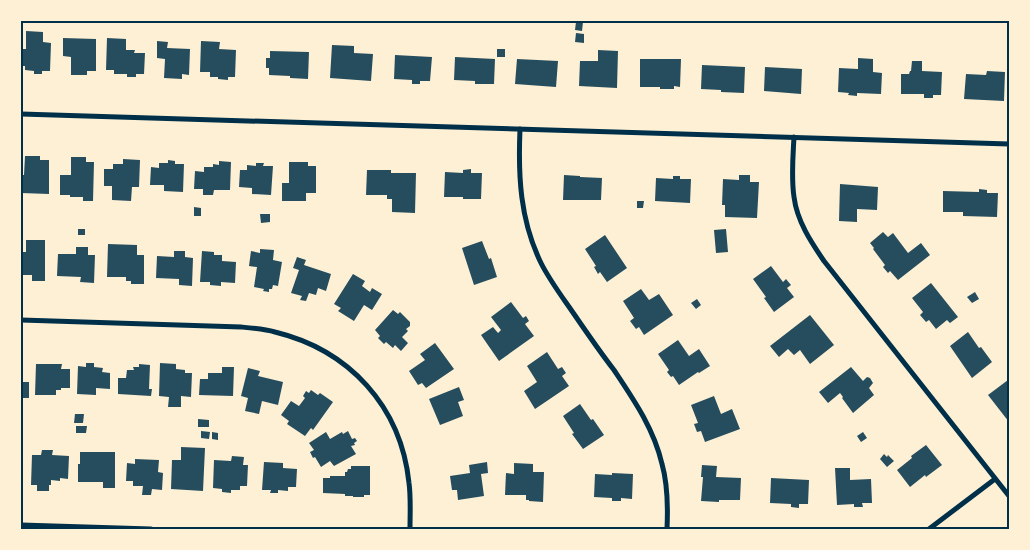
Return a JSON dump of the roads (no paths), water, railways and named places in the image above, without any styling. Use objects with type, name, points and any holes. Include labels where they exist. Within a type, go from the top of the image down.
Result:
[{"type":"street","points":[[21,114],[1009,144]]},
{"type":"street","points":[[520,129],[520,189],[531,241],[555,287],[632,397],[656,441],[667,489],[667,529]]},
{"type":"street","points":[[794,137],[794,198],[800,220],[810,241],[1009,496]]},
{"type":"street","points":[[21,320],[241,327],[274,331],[304,341],[332,355],[356,374],[375,395],[390,416],[406,461],[410,483],[410,529]]},
{"type":"street","points":[[929,529],[995,479]]},
{"type":"street","points":[[21,525],[150,529]]}]
